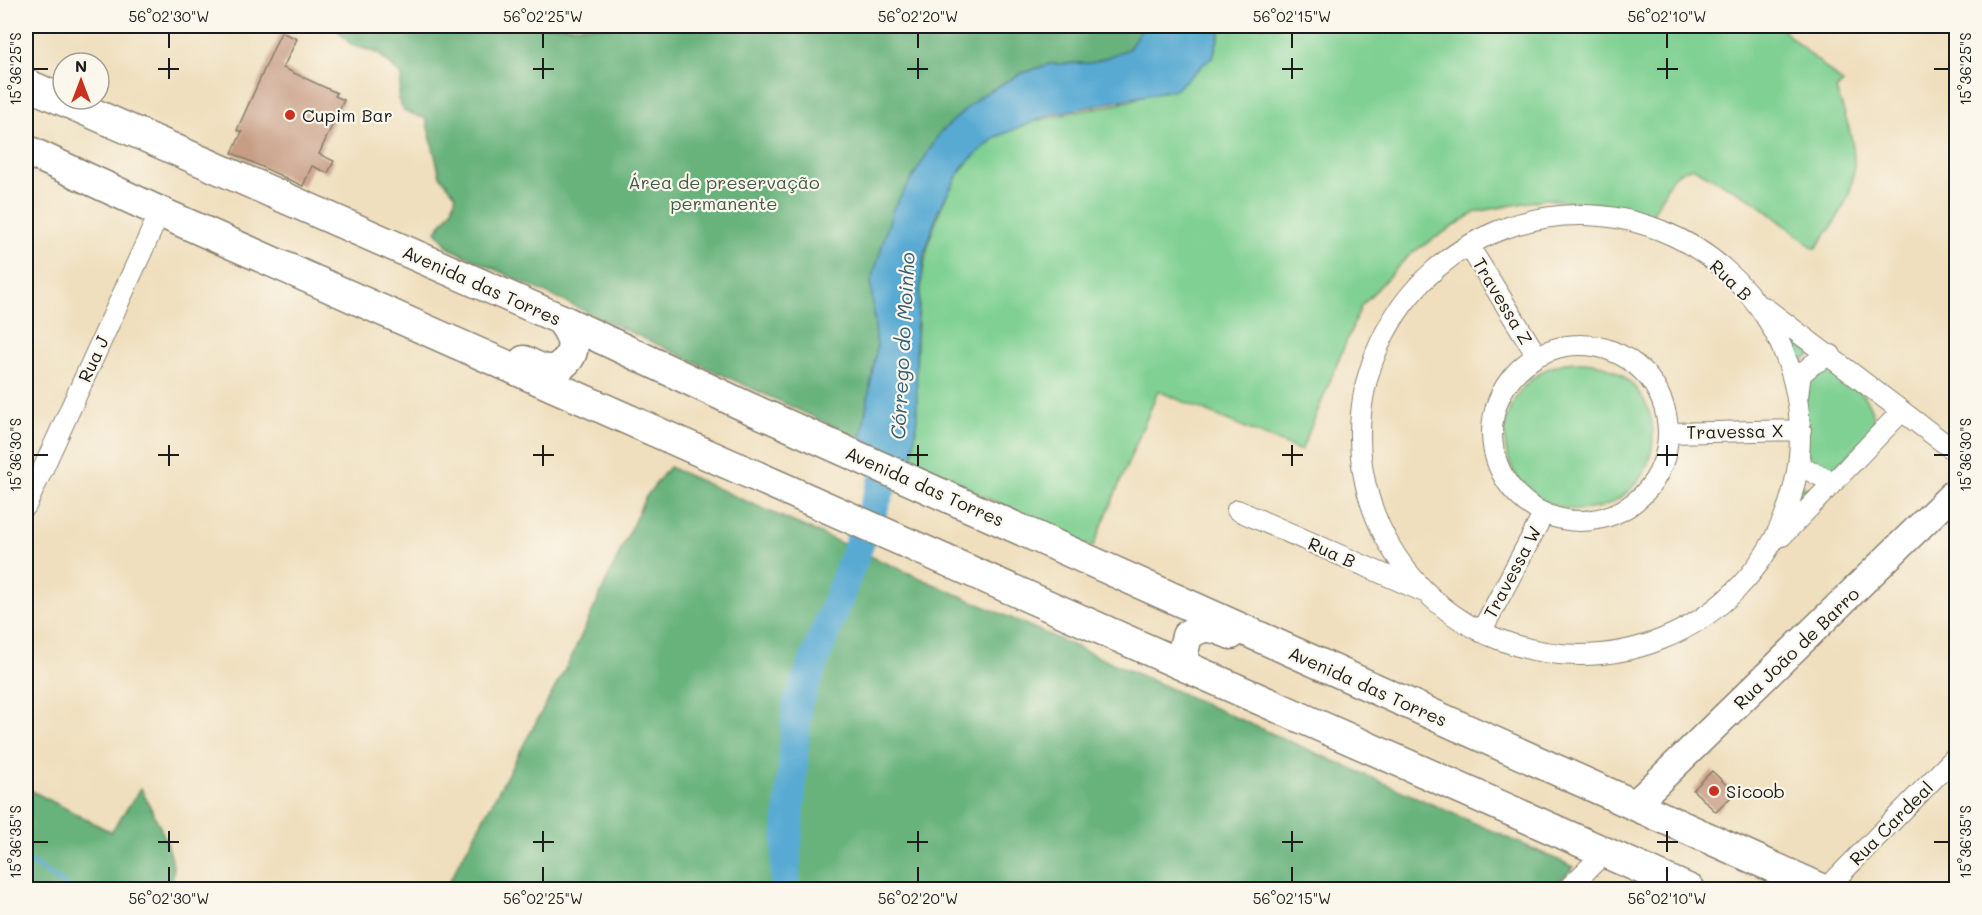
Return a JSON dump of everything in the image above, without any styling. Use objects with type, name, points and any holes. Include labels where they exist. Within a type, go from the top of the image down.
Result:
[{"type":"main road","name":"Avenida das Torres","points":[[26,84],[560,319],[747,408],[1825,890]]},
{"type":"main road","points":[[26,150],[160,212],[1690,890]]},
{"type":"main road","points":[[379,308],[414,312],[549,370],[557,369],[570,359],[573,348],[568,328],[560,319]]},
{"type":"main road","points":[[1184,666],[1183,652],[1186,636],[1198,628],[1210,625],[1359,693],[1409,704]]},
{"type":"street","name":"Rua J","points":[[26,506],[160,212]]},
{"type":"street","name":"Rua B","points":[[1568,216],[1603,217],[1637,223],[1670,235],[1701,252],[1728,273],[1752,298],[1773,329],[1788,363],[1798,399],[1801,430],[1800,456],[1789,507],[1767,553],[1742,585],[1712,612],[1677,633],[1639,647],[1599,654],[1558,654],[1519,646],[1481,632],[1452,615],[1426,593],[1400,562],[1379,527],[1366,489],[1359,450],[1361,409],[1369,369],[1385,332],[1407,298],[1436,269],[1469,246],[1512,227],[1568,216]]},
{"type":"street","name":"Travessa Z","points":[[1469,246],[1537,356]]},
{"type":"street","points":[[1752,298],[1956,452]]},
{"type":"street","points":[[1581,344],[1608,349],[1632,362],[1652,381],[1664,406],[1669,433],[1664,461],[1650,487],[1629,507],[1602,518],[1572,520],[1544,513],[1521,499],[1504,479],[1494,454],[1491,428],[1497,402],[1510,379],[1537,356],[1554,348],[1581,344]]},
{"type":"street","points":[[1798,399],[1801,374],[1813,364],[1831,356]]},
{"type":"street","points":[[1767,553],[1832,482],[1902,411]]},
{"type":"street","name":"Travessa X","points":[[1669,433],[1801,430]]},
{"type":"street","points":[[1800,456],[1802,467],[1832,482]]},
{"type":"street","name":"Rua João de Barro","points":[[1635,804],[1956,491]]},
{"type":"street","name":"Rua B","points":[[1238,510],[1426,593]]},
{"type":"street","name":"Travessa W","points":[[1481,632],[1544,513]]},
{"type":"street","name":"Rua Cardeal","points":[[1825,890],[1956,756]]},
{"type":"street","points":[[1567,890],[1604,853]]},
{"type":"green space","name":"Área de preservação permanente","points":[[335,26],[1143,26],[1129,49],[1092,63],[1050,64],[1020,74],[979,97],[871,283],[877,347],[861,439],[449,248],[436,231],[452,210],[456,195],[440,176],[426,119],[404,111],[398,99],[402,76],[378,53],[351,45]]},
{"type":"green space","points":[[1222,26],[1778,26],[1843,83],[1836,90],[1845,114],[1854,155],[1854,173],[1850,191],[1831,228],[1815,249],[1753,200],[1692,167],[1673,176],[1651,217],[1607,205],[1545,199],[1476,212],[1411,253],[1361,306],[1301,451],[1158,391],[1093,547],[912,463],[918,322],[927,252],[937,219],[952,186],[983,146],[1029,123],[1129,101],[1148,93],[1213,56]]},
{"type":"green space","points":[[1797,343],[1812,353],[1797,367],[1789,351]]},
{"type":"green space","points":[[1579,362],[1607,367],[1620,374],[1631,384],[1641,395],[1648,408],[1653,436],[1648,464],[1641,477],[1631,488],[1620,498],[1607,505],[1579,510],[1551,505],[1538,498],[1527,488],[1517,477],[1510,464],[1505,436],[1510,408],[1517,395],[1527,384],[1538,374],[1551,367]]},
{"type":"green space","points":[[1823,369],[1841,376],[1859,390],[1866,399],[1874,419],[1874,428],[1834,470],[1827,471],[1811,462],[1805,443],[1803,420],[1807,379]]},
{"type":"green space","points":[[669,467],[1574,867],[1551,890],[445,889],[570,660],[645,498]]},
{"type":"green space","points":[[1796,485],[1819,492],[1788,518]]},
{"type":"green space","points":[[26,788],[111,832],[141,788],[170,852],[173,878],[169,889],[26,889]]},
{"type":"water","points":[[1143,26],[1222,26],[1213,56],[1176,89],[1050,115],[996,137],[963,166],[938,211],[924,255],[916,332],[917,421],[912,463],[861,439],[877,347],[871,283],[893,209],[940,133],[979,97],[1020,74],[1050,64],[1092,63],[1129,49]]},
{"type":"building","name":"Cupim Bar","points":[[281,32],[297,39],[283,68],[337,93],[335,96],[344,100],[319,154],[334,161],[328,173],[312,166],[303,186],[232,153],[242,132],[237,130]]},
{"type":"building","name":"Sicoob","points":[[1712,771],[1735,793],[1716,812],[1693,790]]},
{"type":"waterway","name":"Córrego do Moinho","points":[[784,890],[797,705],[897,446]]},
{"type":"waterway","points":[[26,862],[34,864],[72,890]]},
{"type":"place","name":"Cupim Bar","points":[[290,115]]},
{"type":"place","name":"Sicoob","points":[[1714,791]]}]
